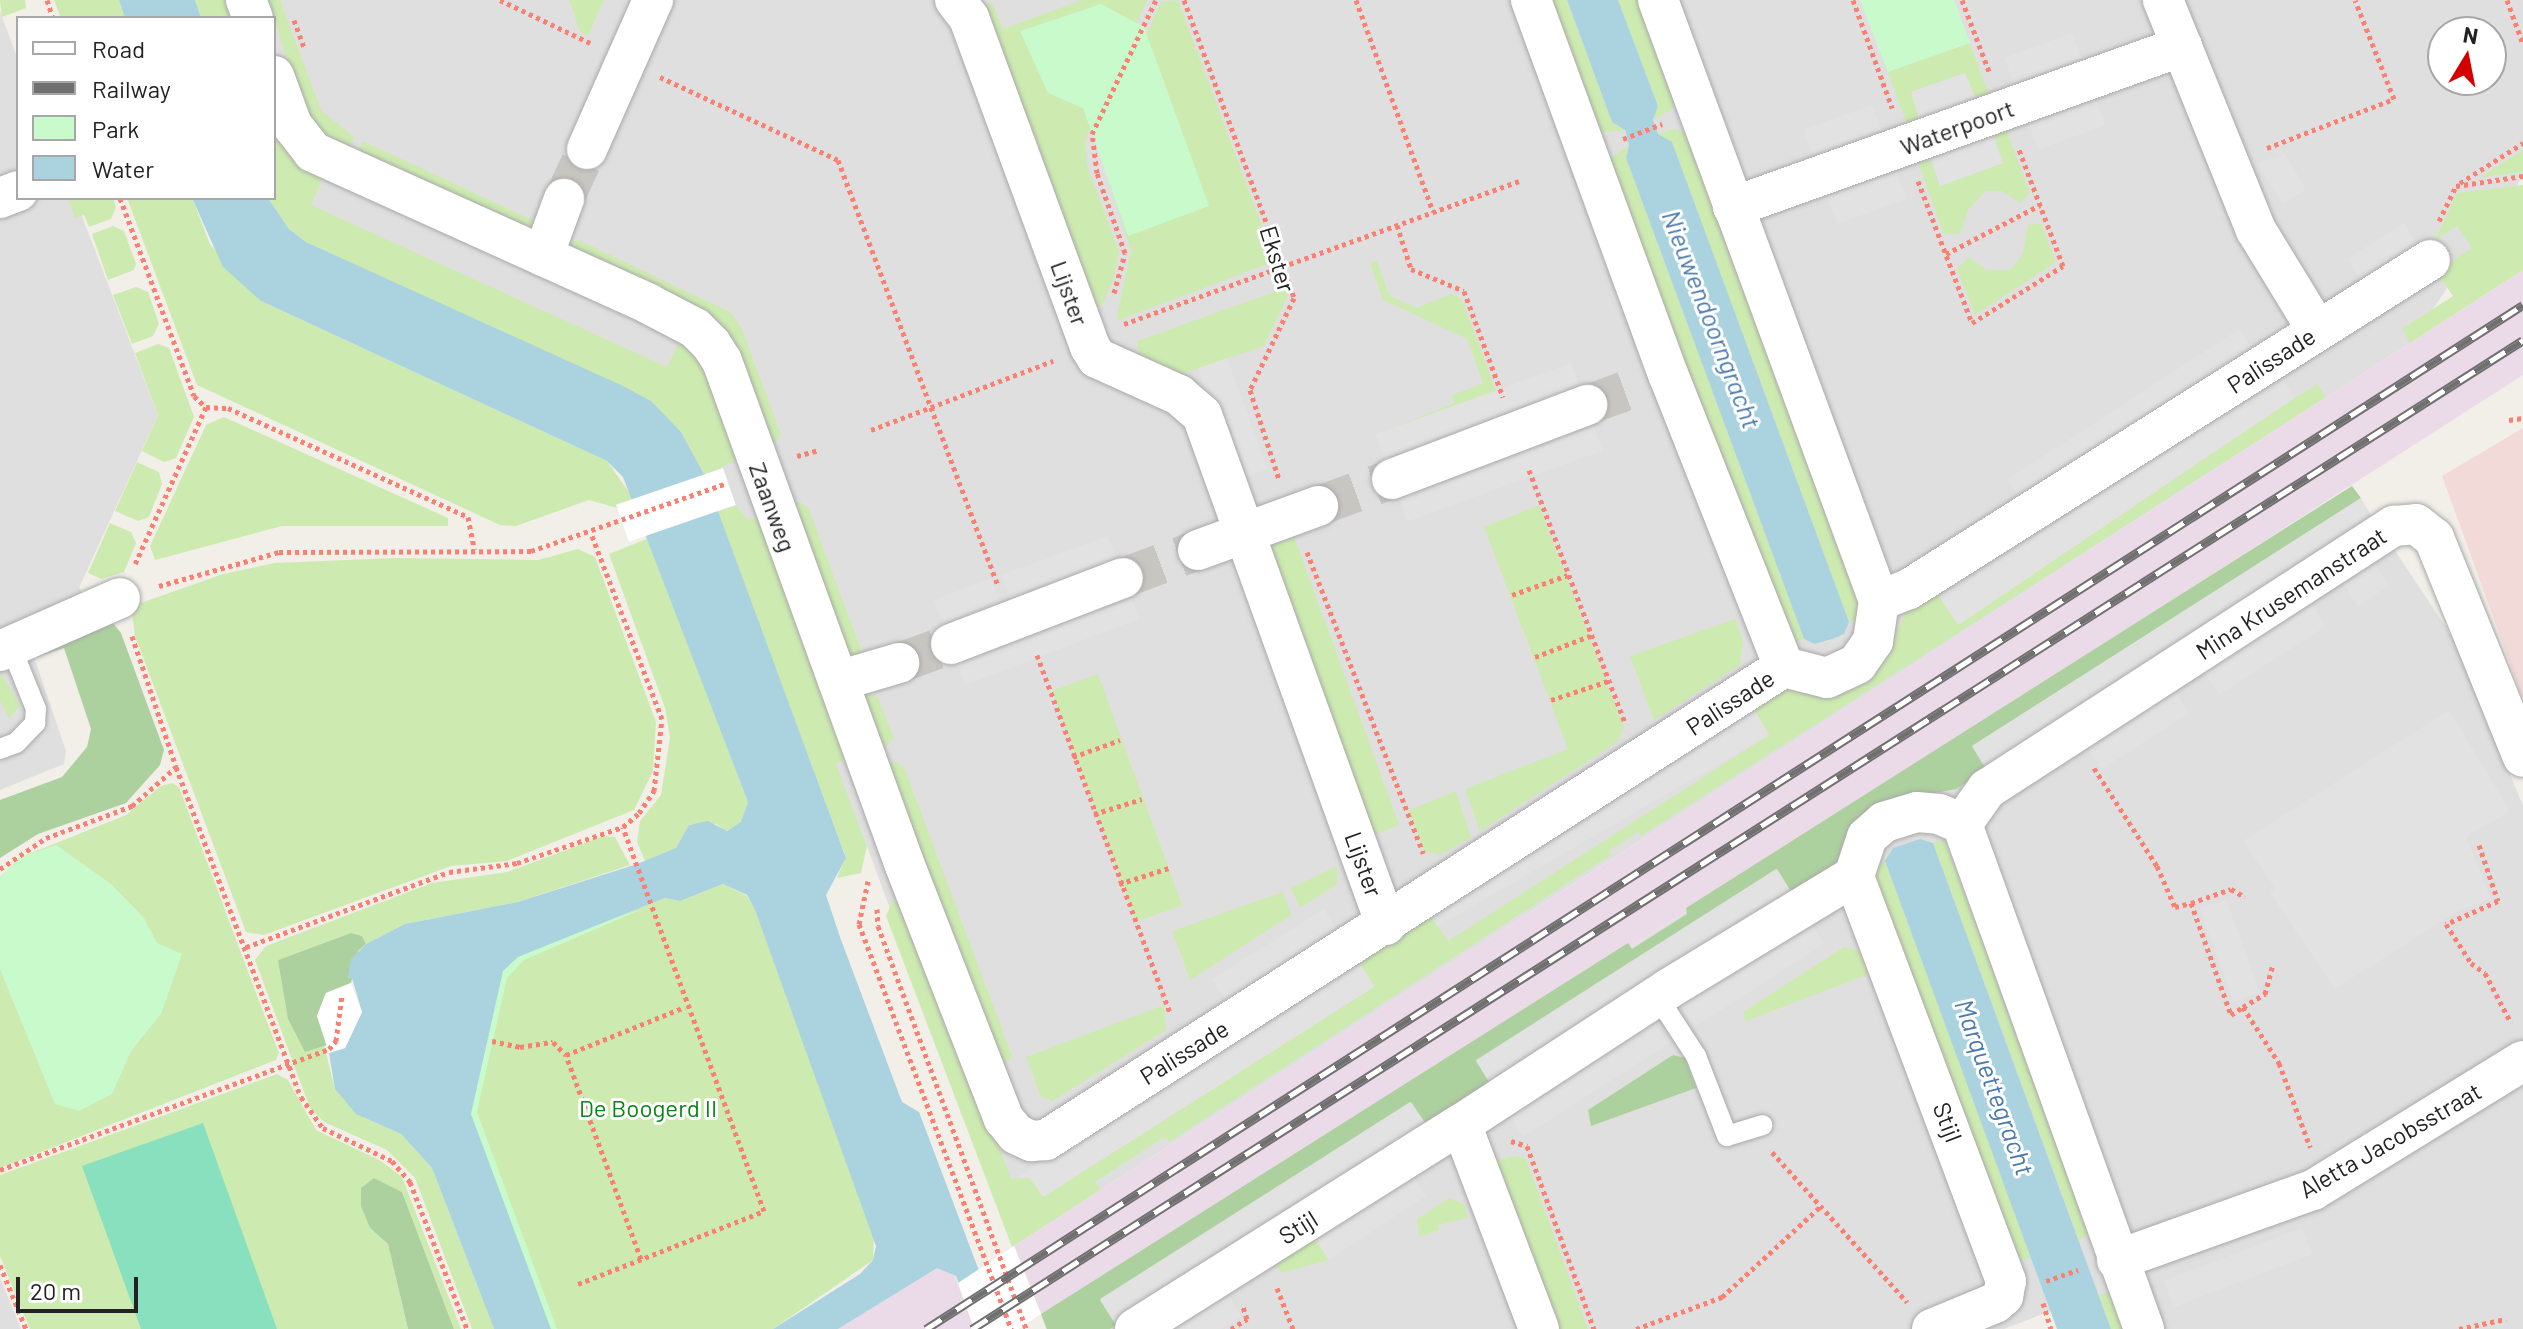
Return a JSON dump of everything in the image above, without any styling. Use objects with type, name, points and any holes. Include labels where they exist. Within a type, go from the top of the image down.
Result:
[{"type":"street","points":[[587,149],[653,0]]},
{"type":"street","name":"Lijster","points":[[955,0],[969,18],[1096,340],[1097,358],[1192,403],[1202,415],[1386,925]]},
{"type":"street","points":[[1531,0],[1654,380],[1784,667]]},
{"type":"street","points":[[1658,0],[1879,601]]},
{"type":"street","points":[[2163,0],[2256,230],[2317,330]]},
{"type":"street","name":"Waterpoort","points":[[1733,207],[2182,46]]},
{"type":"street","name":"Zaanweg","points":[[276,81],[292,125],[313,152],[695,328],[711,344],[722,361],[838,681],[1004,1119],[1016,1134],[1046,1140]]},
{"type":"street","points":[[543,256],[564,199]]},
{"type":"street","name":"Palissade","points":[[1046,1140],[1386,925],[1784,667],[1827,678],[1857,664],[1873,641],[1879,601],[1909,589],[2430,260]]},
{"type":"street","points":[[1392,479],[1587,405]]},
{"type":"street","points":[[1198,550],[1305,511]]},
{"type":"street","name":"Mina Krusemanstraat","points":[[1962,824],[1987,789],[2394,526],[2416,524],[2440,548],[2523,757]]},
{"type":"street","points":[[951,644],[1018,621],[1123,578]]},
{"type":"street","points":[[5,649],[120,598]]},
{"type":"street","points":[[838,681],[899,663]]},
{"type":"street","points":[[1854,876],[1867,837],[1898,815],[1939,814],[1962,824],[2104,1263],[2144,1329]]},
{"type":"street","name":"Stijl","points":[[1135,1329],[1461,1124],[1657,996],[1854,876],[2006,1281],[2003,1296],[1995,1303],[1924,1322]]},
{"type":"street","name":"Aletta Jacobsstraat","points":[[2104,1263],[2324,1184],[2520,1047]]},
{"type":"street","points":[[1461,1124],[1539,1329]]},
{"type":"lane","points":[[0,749],[16,743],[35,723],[36,709],[5,649]]},
{"type":"lane","points":[[1657,996],[1696,1056],[1727,1136],[1762,1125]]},
{"type":"path","points":[[500,0],[838,160],[1185,1051]]},
{"type":"path","points":[[1096,340],[1125,253],[1097,173],[1092,134],[1156,0]]},
{"type":"path","name":"Ekster","points":[[1184,0],[1294,298],[1250,390],[1305,511],[1438,891]]},
{"type":"path","points":[[1356,0],[1433,211]]},
{"type":"path","points":[[1853,0],[1972,323],[2063,266],[1962,0]]},
{"type":"path","points":[[2228,163],[2394,99],[2355,0]]},
{"type":"path","points":[[2507,0],[2523,44]]},
{"type":"path","points":[[1625,139],[1657,126]]},
{"type":"path","points":[[2430,260],[2426,251],[2456,186],[2523,143]]},
{"type":"path","points":[[2456,186],[2523,176]]},
{"type":"path","points":[[871,430],[1283,266],[1519,181]]},
{"type":"path","points":[[121,200],[194,396],[206,407],[228,408],[468,517],[474,549]]},
{"type":"path","points":[[1946,254],[2040,205]]},
{"type":"path","points":[[1397,225],[1411,269],[1464,291],[1590,636],[1640,761]]},
{"type":"path","points":[[206,407],[120,598],[176,767],[290,1064],[316,1122],[392,1161],[410,1182],[467,1329]]},
{"type":"path","points":[[2509,420],[2523,418]]},
{"type":"path","points":[[120,598],[279,552],[531,551],[622,523],[727,483]]},
{"type":"path","points":[[246,947],[449,872],[517,863],[623,827],[654,791],[662,719],[591,533]]},
{"type":"path","points":[[1512,595],[1568,575]]},
{"type":"path","points":[[1535,657],[1590,636]]},
{"type":"path","points":[[1551,700],[1608,681]]},
{"type":"path","points":[[2072,734],[2157,866],[2175,907],[2231,889],[2245,897]]},
{"type":"path","points":[[1073,757],[1120,740]]},
{"type":"path","points":[[0,869],[46,838],[132,806],[176,767]]},
{"type":"path","points":[[1094,814],[1142,799]]},
{"type":"path","points":[[578,1284],[764,1211],[685,1007],[623,827]]},
{"type":"path","points":[[2479,845],[2498,901],[2446,924],[2471,963],[2485,973],[2520,1047]]},
{"type":"path","points":[[1119,884],[1169,868]]},
{"type":"path","points":[[870,876],[861,896],[859,924],[1011,1329]]},
{"type":"path","points":[[884,895],[878,926],[1026,1329]]},
{"type":"path","points":[[2191,903],[2231,1015],[2265,994],[2272,967]]},
{"type":"path","points":[[0,1170],[332,1047],[342,995]]},
{"type":"path","points":[[566,1055],[685,1007]]},
{"type":"path","points":[[2243,1007],[2279,1063],[2324,1184]]},
{"type":"path","points":[[492,1041],[520,1047],[553,1042],[566,1055],[641,1259]]},
{"type":"path","points":[[1461,1124],[1527,1146],[1594,1329]]},
{"type":"path","points":[[1762,1125],[1775,1159],[1924,1322]]},
{"type":"path","points":[[1636,1329],[1722,1297],[1820,1207]]},
{"type":"path","points":[[2036,1284],[2104,1263]]},
{"type":"path","points":[[0,1265],[26,1329]]},
{"type":"path","points":[[2046,1312],[2051,1329]]},
{"type":"path","points":[[2459,1329],[2506,1319]]},
{"type":"shaded area","points":[[195,0],[1567,0],[1612,122],[1625,130],[1629,145],[1626,158],[1804,639],[1814,644],[1653,120],[1658,106],[1618,0],[2523,0],[2523,176],[2410,343],[1014,1246],[861,830],[839,838],[705,476],[681,432],[272,200],[276,200],[276,16],[200,16]]},
{"type":"shaded area","points":[[0,11],[16,55],[16,200],[76,200],[158,415],[79,588],[101,616],[34,657],[66,751],[64,764],[0,790]]},
{"type":"shaded area","points":[[2072,33],[2106,125],[2038,150],[2004,58]]},
{"type":"shaded area","points":[[1965,73],[2003,163],[1940,186],[1911,92]]},
{"type":"shaded area","points":[[1872,105],[1906,199],[1838,224],[1803,130]]},
{"type":"shaded area","points":[[2285,154],[2306,189],[2282,204],[2258,163]]},
{"type":"shaded area","points":[[2404,223],[2420,249],[2364,285],[2347,259]]},
{"type":"shaded area","points":[[2523,270],[2523,375],[1344,1131],[1041,1314],[1014,1246]]},
{"type":"shaded area","points":[[2239,329],[2255,354],[2024,504],[2008,479]]},
{"type":"shaded area","points":[[1227,358],[1267,469],[1238,479],[1198,369]]},
{"type":"shaded area","points":[[1571,363],[1603,450],[1407,522],[1376,434]]},
{"type":"shaded area","points":[[2278,373],[2295,398],[1958,625],[1941,600]]},
{"type":"shaded area","points":[[2523,428],[2523,699],[2442,476]]},
{"type":"shaded area","points":[[2352,486],[2459,647],[2523,806],[2523,1329],[2111,1329],[1933,844],[1920,839],[1885,861],[2051,1311],[2004,1329],[1046,1329],[1041,1314],[1344,1131]]},
{"type":"shaded area","points":[[2361,498],[2375,522],[2356,534],[2389,586],[2358,606],[2324,555],[2293,575],[2326,626],[2219,695],[2185,642],[2155,660],[2189,713],[2102,769],[2067,716],[1986,769],[1972,746]]},
{"type":"shaded area","points":[[1108,536],[1139,619],[965,685],[934,600],[991,578],[1010,635],[1020,630],[1001,575]]},
{"type":"shaded area","points":[[1754,709],[1769,735],[1437,926],[1422,901]]},
{"type":"shaded area","points":[[2449,710],[2510,811],[2466,837],[2491,899],[2458,911],[2335,989],[2270,893],[2275,888],[2243,841]]},
{"type":"shaded area","points":[[1777,869],[1824,944],[1693,1028],[1678,1002],[1652,1019],[1668,1044],[1523,1137],[1476,1061]]},
{"type":"shaded area","points":[[2226,899],[2260,992],[2234,1002],[2200,909]]},
{"type":"shaded area","points":[[1324,909],[1340,935],[1228,1005],[1212,979]]},
{"type":"shaded area","points":[[1359,962],[1374,987],[1043,1197],[1030,1178],[1018,1177]]},
{"type":"shaded area","points":[[1411,1102],[1428,1127],[1395,1148],[1426,1196],[1329,1260],[1312,1235],[1225,1290],[1241,1316],[1220,1329],[1131,1329],[1125,1320],[1116,1325],[1100,1300]]},
{"type":"shaded area","points":[[2302,1228],[2312,1254],[2174,1307],[2164,1281]]},
{"type":"shaded area","points":[[937,1267],[955,1276],[974,1329],[838,1329]]},
{"type":"shaded area","points":[[0,1278],[21,1329],[0,1329]]},
{"type":"green space","points":[[0,0],[25,0],[26,8],[2,17]]},
{"type":"green space","points":[[54,0],[119,0],[124,16],[60,16]]},
{"type":"green space","points":[[195,0],[230,0],[235,16],[200,16]]},
{"type":"green space","points":[[263,0],[280,0],[321,110],[354,137],[348,152],[321,135],[302,106],[276,16],[273,16]]},
{"type":"green space","points":[[569,0],[604,0],[588,36],[580,32]]},
{"type":"green space","points":[[1081,0],[1147,0],[1085,141],[1087,165],[1119,252],[1113,282],[1101,307],[1093,309],[985,12],[988,3],[993,4],[1003,29]]},
{"type":"green space","points":[[1178,0],[1275,261],[1116,321],[1131,250],[1097,144],[1161,2]]},
{"type":"green space","points":[[1548,0],[1567,0],[1612,122],[1625,130],[1599,133]]},
{"type":"green space","points":[[1618,0],[1638,0],[1673,94],[1673,108],[1653,120],[1658,106]]},
{"type":"green space","points":[[1860,0],[1954,0],[1970,43],[1888,72]]},
{"type":"green space","points":[[1869,0],[1964,29],[1990,96],[1974,99],[1964,73],[1911,92],[1920,121],[1908,128],[1864,5]]},
{"type":"green space","points":[[1101,4],[1144,27],[1209,206],[1128,236],[1083,108],[1048,93],[1020,31]]},
{"type":"green space","points":[[276,122],[324,175],[311,205],[667,367],[681,338],[705,366],[736,460],[705,476],[681,432],[651,401],[306,242],[289,229],[269,200],[276,200]]},
{"type":"green space","points":[[1674,129],[1686,132],[1866,617],[1849,622],[1672,142],[1658,134]]},
{"type":"green space","points":[[2006,129],[2030,193],[2020,203],[2002,191],[1986,191],[1968,210],[1961,233],[1944,235],[1918,162],[1931,161],[1940,186],[2003,163],[1994,135]]},
{"type":"green space","points":[[363,141],[534,221],[527,236],[356,156]]},
{"type":"green space","points":[[1629,145],[1626,158],[1804,639],[1788,645],[1609,159]]},
{"type":"green space","points":[[2523,150],[2523,172],[2482,177],[2482,176]]},
{"type":"green space","points":[[2523,185],[2523,270],[2410,343],[2402,329],[2453,296],[2436,271],[2472,248],[2457,226],[2435,240],[2457,193]]},
{"type":"green space","points":[[69,200],[114,200],[116,207],[111,219],[89,227],[84,215],[75,218]]},
{"type":"green space","points":[[128,200],[193,200],[210,244],[261,301],[607,461],[636,502],[617,508],[589,500],[516,526],[500,525],[197,385]]},
{"type":"green space","points":[[2041,223],[2056,262],[1975,315],[1957,269],[1969,257],[1987,270],[2010,270],[2023,254],[2028,225]]},
{"type":"green space","points":[[113,226],[124,231],[136,264],[134,270],[108,280],[92,234]]},
{"type":"green space","points":[[579,240],[730,312],[741,327],[781,434],[775,445],[769,447],[742,376],[565,251],[568,244]]},
{"type":"green space","points":[[1377,261],[1389,295],[1416,308],[1451,294],[1462,299],[1496,391],[1376,435],[1454,403],[1452,395],[1483,383],[1467,339],[1383,300],[1370,263]]},
{"type":"green space","points":[[136,287],[148,292],[159,324],[153,336],[132,344],[113,295]]},
{"type":"green space","points":[[1285,288],[1288,295],[1264,346],[1180,375],[1140,364],[1137,341]]},
{"type":"green space","points":[[158,344],[169,348],[194,417],[176,458],[164,462],[142,451],[158,415],[135,353]]},
{"type":"green space","points":[[2317,384],[2326,397],[1641,836],[1638,832],[1609,851],[1611,855],[1169,1142],[1164,1137],[1095,1182],[1100,1190],[1012,1247],[886,916],[893,900],[910,908],[1011,1179],[1030,1178],[1043,1197],[1374,986],[1359,962],[1431,915],[1448,941],[1769,735],[1754,709],[1783,690],[1869,676],[1883,661],[1908,608],[1936,591],[1952,615]]},
{"type":"green space","points":[[224,417],[448,518],[448,526],[282,526],[155,560],[150,546],[206,425]]},
{"type":"green space","points":[[137,462],[159,472],[162,484],[149,517],[138,521],[115,511]]},
{"type":"green space","points":[[2352,486],[2361,498],[1972,746],[1986,769],[1956,789],[1881,803],[1831,870],[1792,894],[1776,869],[1476,1060],[1491,1085],[1428,1127],[1410,1102],[1100,1299],[1116,1325],[1110,1329],[1047,1329],[1041,1314],[1628,943],[1632,949],[1687,914],[1686,908]]},
{"type":"green space","points":[[797,502],[808,507],[861,650],[856,663],[849,665],[789,504]]},
{"type":"green space","points":[[736,505],[748,520],[761,515],[846,759],[836,764],[867,846],[861,873],[837,878],[846,857],[717,512]]},
{"type":"green space","points":[[1539,505],[1624,728],[1616,743],[1480,831],[1465,789],[1568,749],[1484,527]]},
{"type":"green space","points":[[110,523],[131,532],[136,543],[124,572],[101,579],[88,573]]},
{"type":"green space","points":[[1294,536],[1399,825],[1369,836],[1264,547]]},
{"type":"green space","points":[[649,538],[748,802],[741,823],[726,831],[716,824],[690,824],[676,848],[645,861],[637,842],[640,821],[661,795],[670,737],[665,708],[609,554]]},
{"type":"green space","points":[[578,549],[595,557],[656,722],[653,771],[634,810],[507,861],[451,866],[264,935],[246,932],[135,636],[132,614],[138,604],[223,574],[275,563],[394,558],[538,560]]},
{"type":"green space","points":[[1735,619],[1743,640],[1740,665],[1654,720],[1630,656]]},
{"type":"green space","points":[[112,622],[121,633],[164,750],[160,765],[126,803],[38,834],[0,858],[0,800],[62,777],[87,747],[91,729],[64,648],[37,657],[32,642]]},
{"type":"green space","points":[[0,672],[20,706],[9,718],[0,701]]},
{"type":"green space","points":[[1098,674],[1182,905],[1136,922],[1052,691]]},
{"type":"green space","points":[[868,693],[878,698],[894,738],[882,751],[861,694]]},
{"type":"green space","points":[[894,761],[904,767],[1012,1056],[1000,1071],[887,764]]},
{"type":"green space","points":[[172,783],[179,787],[279,1053],[276,1060],[0,1168],[0,877],[19,858],[126,815],[161,786]]},
{"type":"green space","points":[[1456,791],[1471,837],[1440,855],[1424,851],[1409,810]]},
{"type":"green space","points":[[604,836],[615,837],[630,865],[518,902],[405,924],[366,944],[362,936],[351,933],[278,960],[305,1051],[324,1045],[335,1089],[365,1118],[401,1134],[432,1168],[494,1329],[472,1329],[415,1178],[387,1150],[324,1122],[310,1108],[255,960],[266,946],[432,883],[507,872]]},
{"type":"green space","points":[[1944,839],[2093,1232],[2079,1240],[1933,843]]},
{"type":"green space","points":[[56,845],[111,884],[144,918],[157,943],[182,954],[161,1014],[131,1051],[112,1094],[79,1111],[55,1104],[0,969],[0,877],[19,858]]},
{"type":"green space","points":[[1885,861],[2031,1257],[2015,1262],[1872,867]]},
{"type":"green space","points":[[1337,866],[1337,884],[1300,908],[1291,888]]},
{"type":"green space","name":"De Boogerd II","points":[[723,884],[747,896],[755,910],[874,1234],[873,1260],[773,1329],[551,1329],[475,1129],[475,1099],[503,971],[518,957],[665,898],[680,901]]},
{"type":"green space","points":[[1283,892],[1291,915],[1190,980],[1172,931]]},
{"type":"green space","points":[[642,909],[524,960],[507,978],[477,1112],[557,1329],[538,1329],[484,1187],[449,1014],[466,967]]},
{"type":"green space","points":[[351,933],[362,936],[366,944],[358,951],[351,983],[326,993],[317,1016],[327,1045],[305,1052],[288,1019],[278,960]]},
{"type":"green space","points":[[1844,947],[1859,951],[1869,974],[1746,1021],[1743,1012]]},
{"type":"green space","points":[[1164,1005],[1166,1030],[1053,1101],[1041,1097],[1026,1057]]},
{"type":"green space","points":[[1673,1055],[1685,1058],[1696,1088],[1591,1126],[1588,1110]]},
{"type":"green space","points":[[277,1074],[288,1080],[316,1130],[381,1161],[402,1177],[461,1329],[454,1329],[402,1192],[374,1178],[370,1228],[388,1244],[408,1329],[30,1329],[0,1256],[0,1175]]},
{"type":"green space","points":[[203,1123],[277,1329],[141,1329],[82,1166]]},
{"type":"green space","points":[[1514,1156],[1526,1159],[1588,1329],[1553,1329],[1492,1162]]},
{"type":"green space","points":[[374,1178],[402,1192],[454,1329],[408,1329],[388,1244],[370,1228],[361,1206],[361,1188]]},
{"type":"green space","points":[[1449,1198],[1464,1204],[1468,1218],[1438,1225],[1439,1230],[1419,1237],[1417,1219]]},
{"type":"green space","points":[[1312,1235],[1329,1260],[1281,1273],[1273,1260]]},
{"type":"green space","points":[[2114,1290],[2128,1329],[2111,1329],[2099,1295]]},
{"type":"water","points":[[119,0],[195,0],[200,16],[124,16]]},
{"type":"water","name":"Nieuwendoorngracht","points":[[1567,0],[1618,0],[1658,106],[1653,120],[1658,134],[1672,142],[1849,622],[1844,634],[1814,644],[1804,639],[1626,158],[1629,145],[1625,130],[1612,122]]},
{"type":"water","points":[[193,200],[269,200],[289,229],[306,242],[623,386],[651,401],[681,432],[705,476],[846,858],[826,895],[840,937],[902,1102],[919,1112],[1001,1329],[974,1329],[956,1276],[937,1268],[838,1329],[773,1329],[860,1274],[873,1260],[876,1246],[755,910],[747,895],[723,884],[680,901],[665,898],[518,957],[503,971],[471,1114],[551,1329],[494,1329],[432,1168],[401,1134],[356,1114],[335,1089],[329,1053],[345,1048],[362,1012],[352,978],[348,978],[351,959],[366,944],[405,924],[518,902],[637,864],[676,848],[689,825],[708,821],[727,831],[741,822],[748,802],[623,477],[607,461],[261,301],[223,267]]},
{"type":"water","name":"Marquettegracht","points":[[1920,839],[1933,843],[2111,1329],[2057,1329],[1885,861],[1893,848]]},
{"type":"pier","points":[[723,468],[736,505],[629,542],[616,505]]},
{"type":"pier","points":[[351,983],[362,1012],[345,1048],[329,1053],[317,1016],[326,993]]},
{"type":"pier","points":[[1014,1246],[1041,1314],[1018,1329],[974,1329],[958,1283]]},
{"type":"tunnel","points":[[564,199],[587,149]]},
{"type":"tunnel","points":[[1587,405],[1639,386]]},
{"type":"tunnel","points":[[1318,506],[1392,479]]},
{"type":"tunnel","points":[[1123,578],[1198,550]]},
{"type":"tunnel","points":[[899,663],[951,644]]},
{"type":"railway","points":[[926,1329],[2523,305]]},
{"type":"railway","points":[[972,1329],[2523,340]]}]
